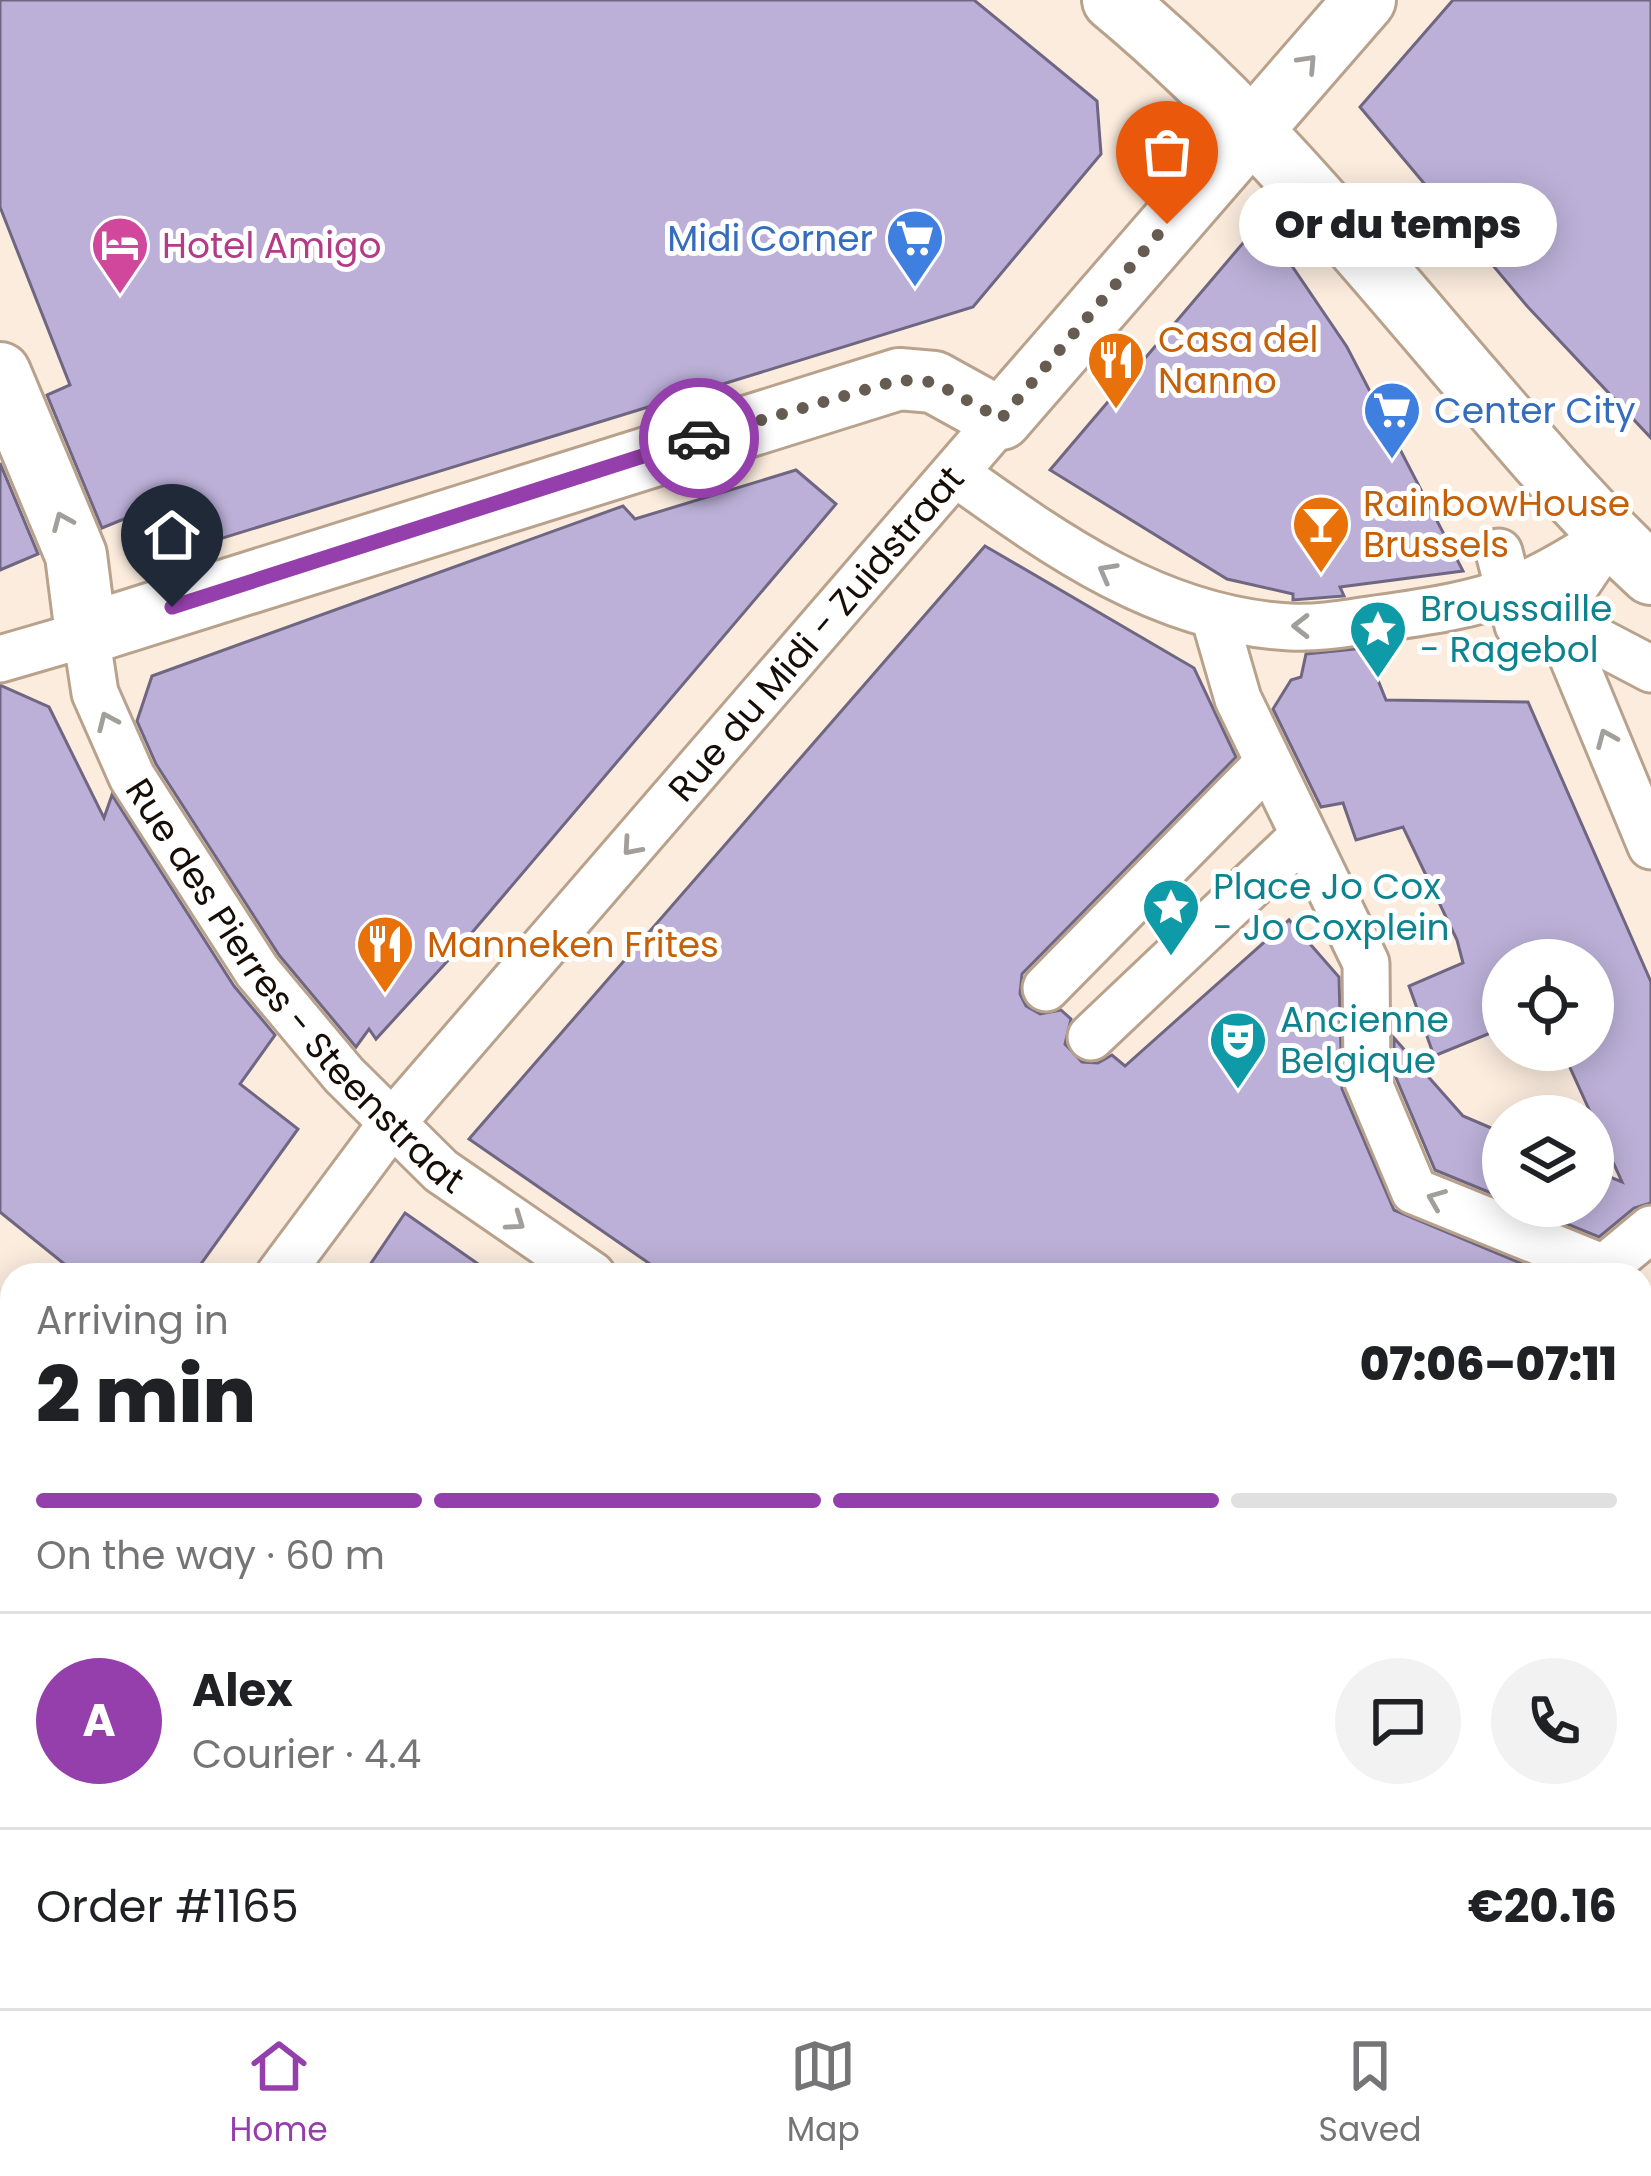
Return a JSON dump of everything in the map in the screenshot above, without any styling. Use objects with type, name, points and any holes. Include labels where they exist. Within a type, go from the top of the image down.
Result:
[{"type":"street","points":[[1113,0],[1183,58],[1251,126],[1630,555]]},
{"type":"street","name":"Rue du Midi - Zuidstraat","points":[[288,1263],[392,1123],[1251,126],[1365,0]]},
{"type":"street","points":[[0,374],[76,555],[86,634]]},
{"type":"street","points":[[0,659],[899,380],[934,382],[1001,419]]},
{"type":"street","points":[[955,472],[1027,527],[1098,568],[1146,594],[1214,616],[1293,628],[1480,604],[1505,572]]},
{"type":"street","points":[[1505,572],[1545,579],[1630,555]]},
{"type":"street","points":[[1630,555],[1568,597],[1563,634],[1651,846]]},
{"type":"street","points":[[1505,572],[1518,625],[1590,637],[1651,670]]},
{"type":"street","points":[[1214,616],[1229,675],[1267,764],[1366,963],[1367,1079],[1414,1191],[1592,1263]]},
{"type":"street","name":"Rue des Pierres - Steenstraat","points":[[86,634],[94,693],[132,777],[257,971],[344,1075],[441,1171],[575,1263]]},
{"type":"street","points":[[1046,988],[1267,764]]},
{"type":"street","points":[[1091,1037],[1302,837]]},
{"type":"street","points":[[1610,1263],[1651,1229]]},
{"type":"building","points":[[0,0],[974,0],[1097,101],[1101,154],[973,307],[161,557],[141,512],[102,528],[47,395],[70,385],[0,207]]},
{"type":"building","points":[[1453,0],[1651,0],[1651,438],[1527,306],[1360,107]]},
{"type":"building","points":[[1249,236],[1273,238],[1347,347],[1463,571],[1340,587],[1344,596],[1293,600],[1293,594],[1227,579],[1050,470]]},
{"type":"building","points":[[0,463],[38,554],[0,570]]},
{"type":"building","points":[[796,470],[836,504],[453,955],[376,1039],[369,1029],[356,1047],[279,955],[156,764],[137,721],[152,676],[623,506],[635,519]]},
{"type":"building","points":[[985,546],[1194,668],[1236,757],[1022,974],[1020,994],[1026,1006],[1040,1014],[1061,1010],[1071,1019],[1065,1044],[1082,1062],[1098,1063],[1112,1055],[1125,1066],[1289,920],[1339,977],[1342,1089],[1394,1210],[1520,1263],[649,1263],[469,1139]]},
{"type":"building","points":[[1365,648],[1386,700],[1528,702],[1651,982],[1651,1203],[1634,1208],[1614,1225],[1614,1179],[1622,1182],[1614,1164],[1614,1095],[1582,1095],[1572,1071],[1614,1071],[1614,939],[1482,939],[1482,1037],[1434,1056],[1409,986],[1463,963],[1457,940],[1403,827],[1356,840],[1343,803],[1321,807],[1273,709],[1291,680],[1301,677],[1306,654]]},
{"type":"building","points":[[0,685],[49,707],[104,818],[112,795],[234,986],[275,1035],[240,1084],[298,1129],[202,1263],[63,1263],[0,1212]]},
{"type":"building","points":[[1394,1038],[1463,1116],[1482,1124],[1482,1189],[1435,1170],[1394,1073]]},
{"type":"building","points":[[405,1213],[477,1263],[371,1263]]},
{"type":"building","points":[[1574,1227],[1611,1227],[1599,1237]]},
{"type":"way so far","points":[[699,438],[899,380],[934,382],[1001,419],[1167,224]]},
{"type":"place","name":"Or du temps","points":[[1167,224]]},
{"type":"place","name":"Midi Corner","points":[[915,289]]},
{"type":"place","name":"Hotel Amigo","points":[[120,296]]},
{"type":"place","name":"Casa del Nanno","points":[[1116,411]]},
{"type":"place","name":"Center City","points":[[1392,461]]},
{"type":"place","name":"RainbowHouse Brussels","points":[[1321,575]]},
{"type":"place","name":"Broussaille - Ragebol","points":[[1378,680]]},
{"type":"place","name":"Place Jo Cox - Jo Coxplein","points":[[1171,958]]},
{"type":"place","name":"Manneken Frites","points":[[385,995]]},
{"type":"place","name":"Ancienne Belgique","points":[[1238,1091]]},
{"type":"route","points":[[172,607],[699,438]]}]
